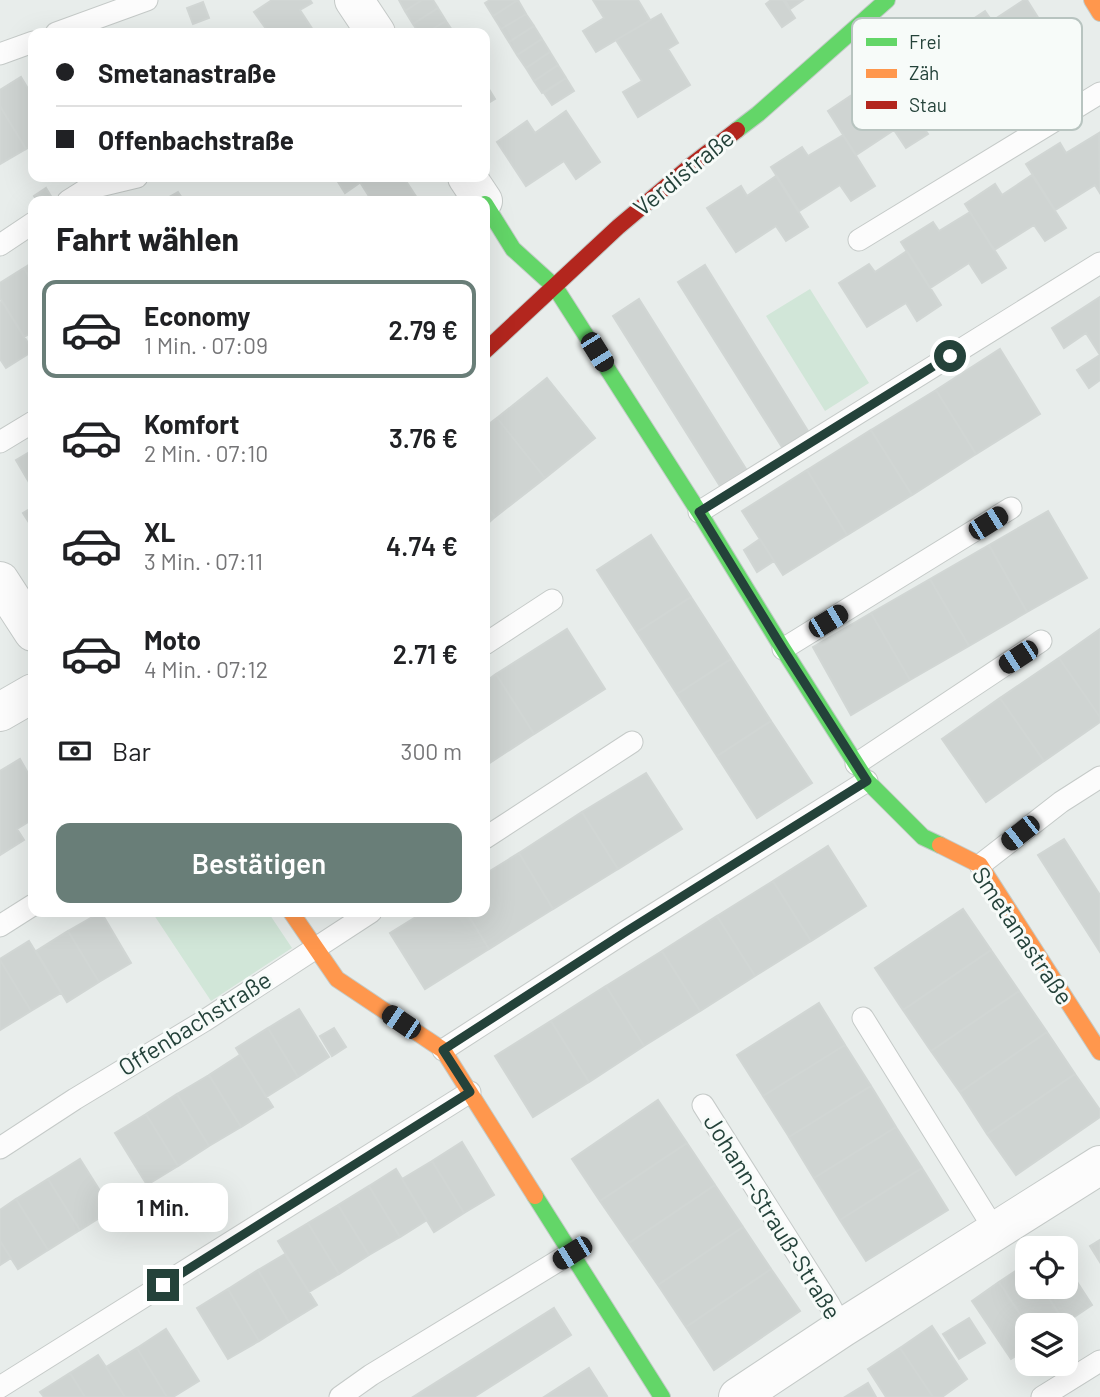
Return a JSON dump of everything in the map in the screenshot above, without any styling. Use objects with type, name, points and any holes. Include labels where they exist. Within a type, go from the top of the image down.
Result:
[{"type":"street","points":[[354,0],[373,28]]},
{"type":"street","name":"Verdistraße","points":[[867,18],[887,0]]},
{"type":"street","points":[[1092,0],[1100,13]]},
{"type":"street","name":"Verdistraße","points":[[490,346],[628,219],[758,114],[852,31]]},
{"type":"street","name":"Smetanastraße","points":[[490,213],[513,249],[555,287],[862,772],[923,837],[979,865],[1100,1052]]},
{"type":"street","points":[[0,581],[28,624]]},
{"type":"street","points":[[0,712],[28,696]]},
{"type":"street","points":[[294,917],[337,979],[443,1050],[663,1397]]},
{"type":"street","name":"Johann-Strauß-Straße","points":[[738,1397],[1100,1165]]},
{"type":"lane","points":[[70,28],[146,0]]},
{"type":"lane","points":[[0,54],[28,44]]},
{"type":"lane","points":[[1082,104],[1100,93]]},
{"type":"lane","points":[[859,240],[1039,130]]},
{"type":"lane","points":[[76,196],[87,189],[116,182]]},
{"type":"lane","points":[[0,245],[28,226]]},
{"type":"lane","points":[[699,512],[1100,263]]},
{"type":"lane","points":[[0,442],[28,425]]},
{"type":"lane","points":[[783,649],[1011,509]]},
{"type":"lane","points":[[490,642],[551,600]]},
{"type":"lane","points":[[443,1050],[697,888],[1041,641]]},
{"type":"lane","points":[[490,835],[632,742]]},
{"type":"lane","points":[[979,865],[1061,802],[1100,777]]},
{"type":"lane","points":[[0,926],[28,908]]},
{"type":"lane","name":"Offenbachstraße","points":[[0,1148],[204,1021],[363,917]]},
{"type":"lane","points":[[863,1018],[996,1232]]},
{"type":"lane","points":[[0,1387],[470,1092]]},
{"type":"lane","name":"Johann-Strauß-Straße","points":[[702,1105],[842,1328]]},
{"type":"lane","points":[[340,1397],[371,1375],[572,1253]]},
{"type":"lane","points":[[1042,1397],[1100,1361]]},
{"type":"green space","points":[[810,289],[869,383],[825,411],[766,316]]},
{"type":"green space","points":[[155,917],[271,917],[292,948],[211,1001]]},
{"type":"building","points":[[272,0],[310,0],[312,3],[300,10],[312,28],[265,28],[254,12]]},
{"type":"building","points":[[399,0],[422,0],[405,11]]},
{"type":"building","points":[[422,0],[433,0],[438,8],[413,24],[405,11]]},
{"type":"building","points":[[490,0],[518,0],[493,16],[485,3]]},
{"type":"building","points":[[518,0],[526,14],[501,29],[493,16]]},
{"type":"building","points":[[593,0],[638,0],[650,20],[596,52],[583,31],[604,18]]},
{"type":"building","points":[[771,0],[783,0],[795,18],[782,27],[766,4]]},
{"type":"building","points":[[785,0],[803,0],[790,9]]},
{"type":"building","points":[[1027,0],[1038,18],[997,18]]},
{"type":"building","points":[[203,2],[209,18],[193,24],[187,8]]},
{"type":"building","points":[[438,8],[446,21],[434,28],[416,28],[413,24]]},
{"type":"building","points":[[985,11],[990,18],[974,18]]},
{"type":"building","points":[[526,14],[534,26],[509,42],[501,29]]},
{"type":"building","points":[[661,14],[678,43],[668,49],[690,85],[638,117],[623,92],[642,81],[616,40]]},
{"type":"building","points":[[446,21],[451,28],[434,28]]},
{"type":"building","points":[[534,26],[542,39],[517,55],[509,42]]},
{"type":"building","points":[[542,39],[550,52],[526,68],[517,55]]},
{"type":"building","points":[[550,52],[558,65],[534,81],[526,68]]},
{"type":"building","points":[[558,65],[566,78],[542,93],[534,81]]},
{"type":"building","points":[[21,77],[28,89],[26,149],[0,106],[0,90]]},
{"type":"building","points":[[566,78],[574,91],[552,105],[544,93]]},
{"type":"building","points":[[852,95],[852,130],[894,130],[856,155],[828,111]]},
{"type":"building","points":[[0,106],[26,149],[0,164]]},
{"type":"building","points":[[566,111],[600,162],[576,179],[564,161],[526,186],[497,142],[527,121],[535,133]]},
{"type":"building","points":[[894,130],[925,130],[928,134],[906,148]]},
{"type":"building","points":[[1099,133],[1100,193],[1095,185],[1055,210],[1026,164],[1060,143],[1066,153]]},
{"type":"building","points":[[843,135],[875,186],[851,201],[840,185],[799,211],[771,167],[802,147],[808,156]]},
{"type":"building","points":[[1032,175],[1066,228],[1045,241],[1034,225],[994,250],[965,204],[995,184],[1002,195]]},
{"type":"building","points":[[776,176],[808,227],[786,241],[776,226],[736,252],[707,208],[741,186],[747,196]]},
{"type":"building","points":[[338,182],[361,182],[345,193]]},
{"type":"building","points":[[360,182],[407,182],[416,196],[369,196]]},
{"type":"building","points":[[46,188],[51,196],[34,196]]},
{"type":"building","points":[[970,212],[1006,268],[982,283],[969,263],[930,288],[901,242],[933,222],[939,231]]},
{"type":"building","points":[[907,251],[941,305],[917,321],[906,303],[867,327],[839,283],[869,264],[875,272]]},
{"type":"building","points":[[705,265],[811,436],[785,452],[678,282]]},
{"type":"building","points":[[24,268],[28,275],[28,334],[24,337],[0,298],[0,283]]},
{"type":"building","points":[[1100,297],[1100,355],[1086,333],[1064,348],[1052,328]]},
{"type":"building","points":[[639,299],[746,469],[720,486],[613,316]]},
{"type":"building","points":[[2,301],[28,343],[28,354],[6,368],[0,359]]},
{"type":"building","points":[[1000,349],[1040,414],[976,454],[936,390]]},
{"type":"building","points":[[1100,355],[1100,380],[1089,388],[1077,370]]},
{"type":"building","points":[[547,378],[595,438],[545,478],[497,418]]},
{"type":"building","points":[[936,390],[976,454],[912,495],[871,430]]},
{"type":"building","points":[[497,418],[545,478],[495,517],[490,510],[490,423]]},
{"type":"building","points":[[871,430],[912,495],[847,535],[807,470]]},
{"type":"building","points":[[28,453],[28,480],[16,460]]},
{"type":"building","points":[[807,470],[847,535],[783,575],[742,511]]},
{"type":"building","points":[[1048,511],[1087,578],[1027,612],[989,545]]},
{"type":"building","points":[[651,535],[691,597],[637,632],[597,570]]},
{"type":"building","points":[[760,539],[774,561],[757,572],[744,550]]},
{"type":"building","points":[[989,545],[1027,612],[969,646],[930,579]]},
{"type":"building","points":[[930,579],[969,646],[910,680],[871,613]]},
{"type":"building","points":[[691,597],[731,659],[677,694],[637,632]]},
{"type":"building","points":[[871,613],[910,680],[851,715],[813,647]]},
{"type":"building","points":[[567,629],[605,689],[534,734],[496,674]]},
{"type":"building","points":[[1100,629],[1100,717],[1059,658]]},
{"type":"building","points":[[1059,658],[1100,717],[1100,722],[1044,761],[1000,698]]},
{"type":"building","points":[[731,659],[771,721],[717,756],[677,694]]},
{"type":"building","points":[[496,674],[534,734],[490,763],[490,678]]},
{"type":"building","points":[[1000,698],[1044,761],[986,802],[942,739]]},
{"type":"building","points":[[771,721],[812,783],[757,818],[717,756]]},
{"type":"building","points":[[20,759],[28,773],[28,822],[17,829],[24,840],[0,855],[0,771]]},
{"type":"building","points":[[646,773],[682,829],[618,869],[582,812]]},
{"type":"building","points":[[582,812],[618,869],[553,909],[519,853]]},
{"type":"building","points":[[1064,839],[1100,895],[1100,952],[1038,855]]},
{"type":"building","points":[[828,846],[866,906],[811,941],[773,881]]},
{"type":"building","points":[[519,853],[553,909],[489,949],[469,917],[490,917],[490,871]]},
{"type":"building","points":[[773,881],[811,941],[755,976],[717,916]]},
{"type":"building","points":[[963,909],[991,950],[903,1010],[875,968]]},
{"type":"building","points":[[717,916],[755,976],[700,1011],[662,951]]},
{"type":"building","points":[[92,917],[104,917],[131,963],[99,982],[68,931]]},
{"type":"building","points":[[416,917],[469,917],[489,949],[425,989],[390,933]]},
{"type":"building","points":[[68,931],[99,982],[67,1002],[36,951]]},
{"type":"building","points":[[29,941],[61,993],[31,1011],[0,960]]},
{"type":"building","points":[[991,950],[1019,991],[931,1051],[903,1010]]},
{"type":"building","points":[[662,951],[700,1011],[644,1046],[606,986]]},
{"type":"building","points":[[0,960],[31,1011],[0,1030]]},
{"type":"building","points":[[606,986],[644,1046],[589,1082],[551,1021]]},
{"type":"building","points":[[1019,991],[1047,1032],[960,1092],[931,1051]]},
{"type":"building","points":[[819,1003],[845,1045],[763,1096],[737,1055]]},
{"type":"building","points":[[299,1009],[329,1057],[298,1077],[268,1028]]},
{"type":"building","points":[[551,1021],[589,1082],[533,1117],[495,1056]]},
{"type":"building","points":[[268,1028],[298,1077],[266,1097],[236,1048]]},
{"type":"building","points":[[334,1028],[346,1047],[332,1056],[320,1036]]},
{"type":"building","points":[[1047,1032],[1075,1074],[987,1134],[960,1092]]},
{"type":"building","points":[[845,1045],[871,1086],[789,1137],[763,1096]]},
{"type":"building","points":[[240,1055],[273,1107],[241,1127],[209,1075]]},
{"type":"building","points":[[1075,1074],[1100,1110],[1100,1117],[1016,1175],[987,1134]]},
{"type":"building","points":[[209,1075],[241,1127],[209,1146],[177,1094]]},
{"type":"building","points":[[871,1086],[896,1127],[814,1178],[789,1137]]},
{"type":"building","points":[[177,1094],[209,1146],[178,1166],[146,1114]]},
{"type":"building","points":[[658,1100],[687,1143],[600,1201],[572,1159]]},
{"type":"building","points":[[146,1114],[178,1166],[147,1185],[115,1133]]},
{"type":"building","points":[[896,1127],[922,1168],[840,1220],[814,1178]]},
{"type":"building","points":[[462,1142],[494,1195],[464,1213],[432,1161]]},
{"type":"building","points":[[687,1143],[715,1185],[629,1243],[600,1201]]},
{"type":"building","points":[[80,1159],[112,1210],[80,1230],[48,1179]]},
{"type":"building","points":[[432,1161],[464,1213],[434,1232],[402,1179]]},
{"type":"building","points":[[922,1168],[948,1210],[866,1261],[840,1220]]},
{"type":"building","points":[[396,1169],[427,1220],[400,1237],[369,1186]]},
{"type":"building","points":[[48,1179],[80,1230],[48,1250],[16,1199]]},
{"type":"building","points":[[715,1185],[743,1227],[658,1285],[629,1243]]},
{"type":"building","points":[[369,1186],[400,1237],[369,1255],[338,1205]]},
{"type":"building","points":[[16,1199],[48,1250],[18,1269],[0,1241],[0,1210]]},
{"type":"building","points":[[338,1205],[369,1255],[339,1274],[308,1223]]},
{"type":"building","points":[[308,1223],[339,1274],[309,1292],[278,1241]]},
{"type":"building","points":[[743,1227],[771,1269],[686,1327],[658,1285]]},
{"type":"building","points":[[1100,1240],[1100,1262],[1090,1246]]},
{"type":"building","points":[[0,1241],[11,1258],[0,1265]]},
{"type":"building","points":[[285,1254],[317,1305],[289,1322],[258,1270]]},
{"type":"building","points":[[771,1269],[800,1311],[714,1370],[686,1327]]},
{"type":"building","points":[[258,1270],[289,1322],[259,1341],[228,1289]]},
{"type":"building","points":[[1015,1271],[1015,1299],[1049,1299],[1059,1313],[1019,1313],[999,1282]]},
{"type":"building","points":[[999,1282],[1019,1313],[1015,1313],[1015,1356],[1011,1359],[972,1301]]},
{"type":"building","points":[[1078,1283],[1092,1305],[1078,1314],[1059,1313],[1049,1299],[1078,1299]]},
{"type":"building","points":[[228,1289],[259,1341],[228,1359],[197,1308]]},
{"type":"building","points":[[554,1308],[571,1335],[474,1397],[413,1397]]},
{"type":"building","points":[[969,1318],[985,1343],[959,1359],[943,1334]]},
{"type":"building","points":[[932,1326],[967,1379],[942,1397],[933,1397],[900,1348]]},
{"type":"building","points":[[166,1329],[199,1381],[173,1397],[167,1397],[137,1348]]},
{"type":"building","points":[[137,1348],[167,1397],[125,1397],[106,1367]]},
{"type":"building","points":[[900,1348],[933,1397],[886,1397],[868,1369]]},
{"type":"building","points":[[98,1355],[125,1397],[85,1397],[70,1373]]},
{"type":"building","points":[[589,1368],[607,1396],[544,1397]]},
{"type":"building","points":[[70,1373],[85,1397],[44,1397],[40,1392]]},
{"type":"building","points":[[868,1383],[876,1397],[845,1397]]},
{"type":"traffic: fast","points":[[867,18],[887,0]]},
{"type":"traffic: fast","points":[[737,130],[852,31]]},
{"type":"traffic: fast","points":[[490,212],[513,249],[555,287],[867,781],[923,837],[940,845]]},
{"type":"traffic: fast","points":[[535,1196],[662,1397]]},
{"type":"traffic: slow","points":[[1092,0],[1100,13]]},
{"type":"traffic: slow","points":[[940,845],[980,865],[1100,1052]]},
{"type":"traffic: slow","points":[[294,917],[337,979],[443,1050],[535,1196]]},
{"type":"traffic: jam","points":[[490,346],[618,227],[737,130]]},
{"type":"route","points":[[163,1285],[470,1092],[443,1050],[867,781],[699,512],[950,356]]}]
